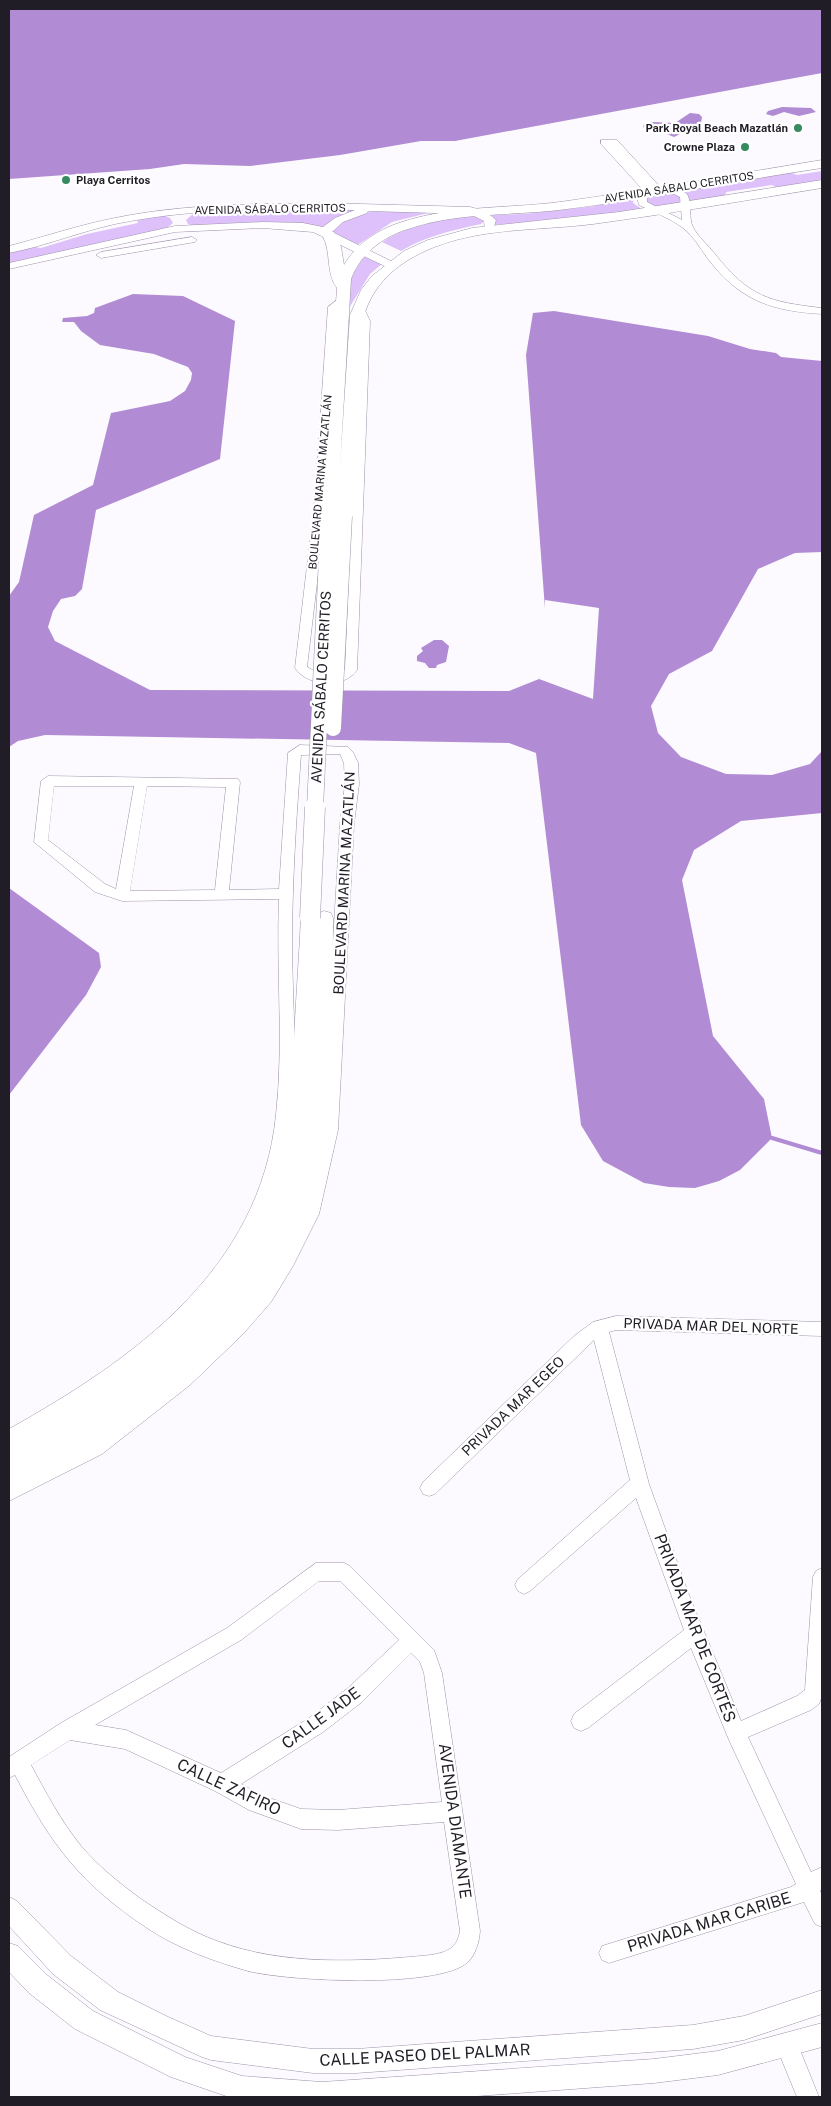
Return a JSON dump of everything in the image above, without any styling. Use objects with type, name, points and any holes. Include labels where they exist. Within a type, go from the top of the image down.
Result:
[{"type":"main road","name":"AVENIDA SÁBALO CERRITOS","points":[[317,918],[337,516],[328,445],[345,274],[361,251],[373,241],[392,230],[410,223],[476,211],[523,209],[656,192],[822,164]]},
{"type":"main road","name":"AVENIDA SÁBALO CERRITOS","points":[[337,516],[354,443],[355,332],[359,308],[374,282],[391,265],[433,243],[489,228],[563,223],[658,211],[822,184]]},
{"type":"main road","points":[[326,234],[334,243],[337,254],[337,273],[342,294]]},
{"type":"main road","points":[[373,241],[405,256]]},
{"type":"main road","name":"BOULEVARD MARINA MAZATLÁN","points":[[9,1458],[45,1437],[142,1372],[192,1330],[248,1260],[268,1225],[289,1172],[298,1130],[310,1089],[317,918]]},
{"type":"main road","name":"BOULEVARD MARINA MAZATLÁN","points":[[9,1478],[89,1434],[166,1376],[213,1332],[249,1291],[277,1249],[298,1204],[309,1168],[318,1117],[310,1089]]},
{"type":"street","points":[[604,142],[614,142],[656,192],[604,142]]},
{"type":"street","points":[[687,226],[687,205],[684,196],[680,192],[656,192],[642,197],[640,201],[687,226],[727,276],[747,293],[767,302],[790,308],[822,311]]},
{"type":"street","name":"AVENIDA SÁBALO CERRITOS","points":[[9,250],[115,221],[177,212],[255,207],[403,208],[476,211]]},
{"type":"street","points":[[326,234],[340,220],[358,212],[403,208]]},
{"type":"street","points":[[476,211],[490,220],[489,228]]},
{"type":"street","points":[[177,212],[183,228]]},
{"type":"street","name":"AVENIDA SÁBALO CERRITOS","points":[[9,266],[133,237],[183,228],[286,225],[310,227],[391,265]]},
{"type":"street","points":[[133,237],[140,248]]},
{"type":"street","points":[[101,255],[192,240]]},
{"type":"street","name":"BOULEVARD MARINA MAZATLÁN","points":[[328,445],[301,668],[313,676],[338,678],[348,675],[351,670],[354,443]]},
{"type":"street","name":"BOULEVARD MARINA MAZATLÁN","points":[[9,1438],[126,1367],[181,1320],[217,1279],[253,1225],[272,1177],[282,1135],[310,1089],[352,780],[351,757],[343,750],[300,748],[295,752],[287,891],[310,1089],[330,1130],[311,1214],[287,1262],[264,1297],[237,1329],[184,1380],[102,1443],[9,1494]]},
{"type":"street","points":[[221,891],[233,782],[48,782],[41,842],[100,888],[118,891],[221,891],[287,891]]},
{"type":"street","points":[[118,891],[140,782]]},
{"type":"street","name":"PRIVADA MAR DEL NORTE","points":[[599,1327],[616,1323],[822,1329]]},
{"type":"street","name":"PRIVADA MAR DE CORTÉS","points":[[599,1327],[640,1483],[694,1634],[736,1733],[815,1882],[822,1917]]},
{"type":"street","name":"PRIVADA MAR EGEO","points":[[429,1488],[580,1340],[599,1327]]},
{"type":"street","points":[[524,1585],[640,1483]]},
{"type":"street","name":"AVENIDA DIAMANTE","points":[[316,1572],[344,1572],[411,1641],[427,1656],[434,1673],[470,1931],[464,1951],[445,1964],[340,1971],[289,1968],[213,1952],[174,1934],[143,1914],[103,1883],[74,1853],[14,1765],[68,1730],[234,1634],[316,1572]]},
{"type":"street","points":[[736,1733],[804,1703],[812,1697],[816,1688],[822,1577]]},
{"type":"street","points":[[581,1721],[694,1634]]},
{"type":"street","name":"CALLE JADE","points":[[222,1784],[316,1725],[355,1695],[411,1641]]},
{"type":"street","name":"CALLE ZAFIRO","points":[[68,1730],[126,1740],[222,1784],[256,1803],[301,1819],[338,1820],[453,1811]]},
{"type":"street","name":"PRIVADA MAR CARIBE","points":[[609,1953],[796,1896],[815,1882]]},
{"type":"street","name":"CALLE PASEO DEL PALMAR","points":[[9,1910],[62,1965],[109,2001],[157,2025],[211,2048],[258,2056],[312,2061],[356,2061],[693,2037],[744,2028],[822,2002]]},
{"type":"street","points":[[9,1955],[38,1984],[84,2020],[180,2068],[242,2089],[322,2095],[644,2072],[718,2062],[787,2046],[821,2041]]},
{"type":"street","points":[[787,2046],[799,2071],[808,2097]]},
{"type":"shaded area","points":[[9,9],[822,9],[822,73],[455,141],[421,141],[340,155],[250,166],[184,164],[150,169],[9,179]]},
{"type":"shaded area","points":[[782,107],[811,108],[816,112],[799,116],[784,112],[773,116],[766,114],[768,111]]},
{"type":"shaded area","points":[[690,113],[699,114],[702,117],[701,123],[696,126],[700,130],[699,132],[689,131],[692,126],[689,124],[668,129],[669,132],[680,134],[674,137],[643,127],[653,122],[675,123]]},
{"type":"shaded area","points":[[822,171],[822,181],[777,188],[772,185],[726,192],[725,197],[689,201],[687,194],[681,190],[790,172],[797,175]]},
{"type":"shaded area","points":[[671,193],[683,197],[680,203],[652,207],[644,199]]},
{"type":"shaded area","points":[[634,196],[633,203],[642,209],[547,223],[492,225],[494,218],[491,215],[524,214],[596,206],[595,202]]},
{"type":"shaded area","points":[[237,209],[370,209],[325,229],[312,225],[281,222],[197,227],[188,224],[186,220],[194,213]]},
{"type":"shaded area","points":[[400,209],[436,211],[392,222],[356,246],[330,233],[346,220],[362,214]]},
{"type":"shaded area","points":[[479,215],[484,221],[481,224],[430,237],[401,251],[382,242],[417,226],[441,220]]},
{"type":"shaded area","points":[[165,216],[170,218],[173,223],[167,228],[9,264],[9,252],[31,246],[41,248],[87,234],[138,223],[137,219]]},
{"type":"shaded area","points":[[362,254],[383,263],[370,274],[349,308],[345,291]]},
{"type":"shaded area","points":[[133,294],[183,296],[235,321],[220,459],[96,510],[82,589],[75,596],[61,599],[53,611],[48,627],[55,641],[150,690],[509,691],[539,679],[546,659],[546,622],[526,355],[533,313],[554,311],[708,336],[750,349],[776,353],[781,357],[822,361],[822,552],[795,553],[758,569],[712,651],[669,674],[651,706],[658,733],[681,757],[726,774],[772,775],[810,764],[822,751],[822,813],[741,821],[694,850],[682,880],[713,1036],[764,1099],[772,1138],[740,1170],[719,1181],[695,1188],[669,1187],[644,1183],[603,1161],[581,1125],[536,753],[509,743],[45,735],[18,741],[9,747],[9,596],[19,582],[34,515],[93,485],[111,413],[170,401],[185,391],[191,380],[192,373],[188,367],[154,354],[100,345],[81,331],[74,322],[62,322],[63,318],[87,316],[94,313],[95,308]]},
{"type":"shaded area","points":[[434,640],[442,640],[449,646],[446,662],[437,665],[436,668],[429,668],[425,663],[417,661],[417,656],[423,651],[421,648]]},
{"type":"shaded area","points":[[9,888],[99,953],[101,967],[86,995],[9,1095]]},
{"type":"pier","points":[[545,600],[599,608],[593,699],[539,679],[544,658]]},
{"type":"waterway","points":[[772,1138],[822,1153]]},
{"type":"place","name":"Park Royal Beach Mazatlán","points":[[798,128]]},
{"type":"place","name":"Crowne Plaza","points":[[745,147]]},
{"type":"place","name":"Playa Cerritos","points":[[66,180]]}]
